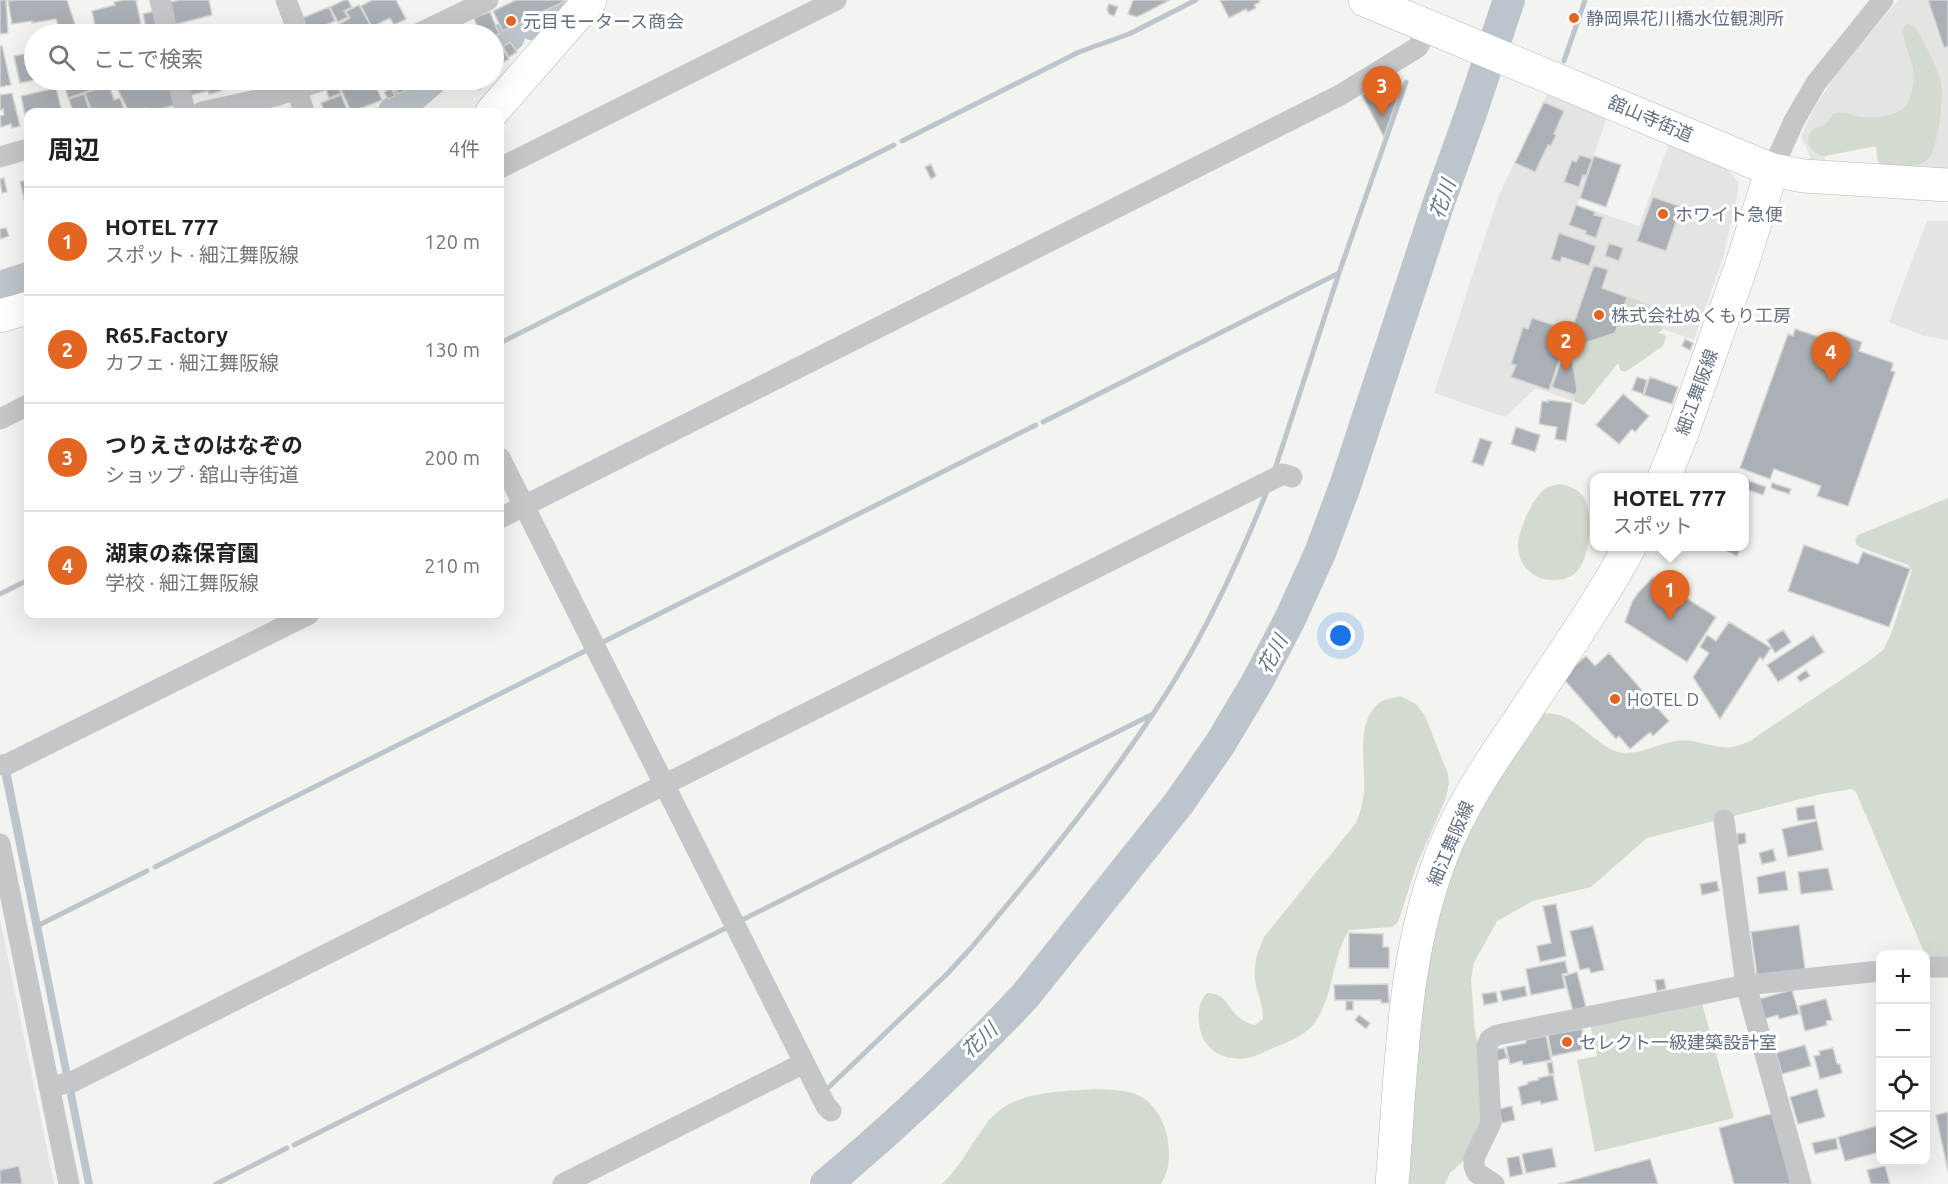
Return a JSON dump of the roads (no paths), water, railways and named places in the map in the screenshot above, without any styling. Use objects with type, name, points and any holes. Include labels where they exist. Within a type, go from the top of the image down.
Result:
[{"type":"main road","points":[[496,108],[590,0]]},
{"type":"main road","name":"舘山寺街道","points":[[1365,0],[1540,71],[1772,170],[1803,176],[1948,185]]},
{"type":"main road","name":"細江舞阪線","points":[[1666,473],[1742,264],[1772,170]]},
{"type":"main road","points":[[0,316],[24,309]]},
{"type":"main road","name":"細江舞阪線","points":[[1392,1184],[1409,981],[1419,927],[1435,874],[1452,832],[1482,775],[1593,609],[1627,551]]},
{"type":"street","points":[[160,0],[166,24]]},
{"type":"street","points":[[286,0],[295,24]]},
{"type":"street","points":[[439,24],[488,0]]},
{"type":"street","points":[[504,166],[836,0]]},
{"type":"street","points":[[1772,170],[1794,121],[1816,83],[1883,0]]},
{"type":"street","points":[[504,516],[1342,94],[1418,47],[1436,29]]},
{"type":"street","points":[[180,90],[184,108]]},
{"type":"street","points":[[215,108],[275,90]]},
{"type":"street","points":[[297,90],[303,108]]},
{"type":"street","points":[[0,157],[24,150]]},
{"type":"street","points":[[0,419],[24,407]]},
{"type":"street","points":[[504,466],[804,1063],[826,1106],[831,1111]]},
{"type":"street","points":[[49,1087],[72,1082],[1283,474],[1292,477]]},
{"type":"street","points":[[0,765],[8,764],[301,618]]},
{"type":"street","points":[[1724,820],[1746,985],[1801,1184]]},
{"type":"street","points":[[0,844],[69,1184]]},
{"type":"street","points":[[1930,968],[1948,967]]},
{"type":"street","points":[[1494,1184],[1478,1173],[1473,1166],[1474,1158],[1491,1123],[1487,1046],[1490,1039],[1497,1035],[1746,985],[1876,972]]},
{"type":"street","points":[[563,1184],[804,1063]]},
{"type":"waterway","points":[[902,141],[1079,52],[1129,34],[1196,0]]},
{"type":"waterway","name":"花川","points":[[826,1184],[928,1093],[1025,996],[1179,803],[1220,744],[1257,682],[1290,619],[1320,553],[1345,486],[1509,0]]},
{"type":"waterway","points":[[1564,61],[1585,0]]},
{"type":"waterway","points":[[532,24],[559,9]]},
{"type":"waterway","points":[[504,39],[509,36]]},
{"type":"waterway","points":[[1275,469],[1339,273],[1406,82]]},
{"type":"waterway","points":[[399,108],[419,90]]},
{"type":"waterway","points":[[504,341],[894,145]]},
{"type":"waterway","points":[[1043,422],[1339,273]]},
{"type":"waterway","points":[[0,287],[24,279]]},
{"type":"waterway","points":[[601,643],[1036,425]]},
{"type":"waterway","points":[[829,1087],[971,948],[1058,843],[1114,770],[1166,695],[1200,636],[1231,575],[1267,491]]},
{"type":"waterway","points":[[0,594],[24,582]]},
{"type":"waterway","points":[[155,867],[589,649]]},
{"type":"waterway","points":[[740,921],[1151,715]]},
{"type":"waterway","points":[[37,926],[147,871]]},
{"type":"waterway","points":[[294,1145],[728,927]]},
{"type":"waterway","points":[[216,1184],[287,1148]]},
{"type":"place","name":"静岡県花川橋水位観測所","points":[[1574,18]]},
{"type":"place","name":"元目モータース商会","points":[[511,21]]},
{"type":"place","name":"つりえさのはなぞの","points":[[1382,116]]},
{"type":"place","name":"ホワイト急便","points":[[1663,214]]},
{"type":"place","name":"株式会社ぬくもり工房","points":[[1599,315]]},
{"type":"place","name":"R65.Factory","points":[[1566,371]]},
{"type":"place","name":"湖東の森保育園","points":[[1831,382]]},
{"type":"place","name":"HOTEL 777","points":[[1670,620]]},
{"type":"place","name":"HOTEL D","points":[[1615,699]]},
{"type":"place","name":"セレクト一級建築設計室","points":[[1567,1042]]}]
